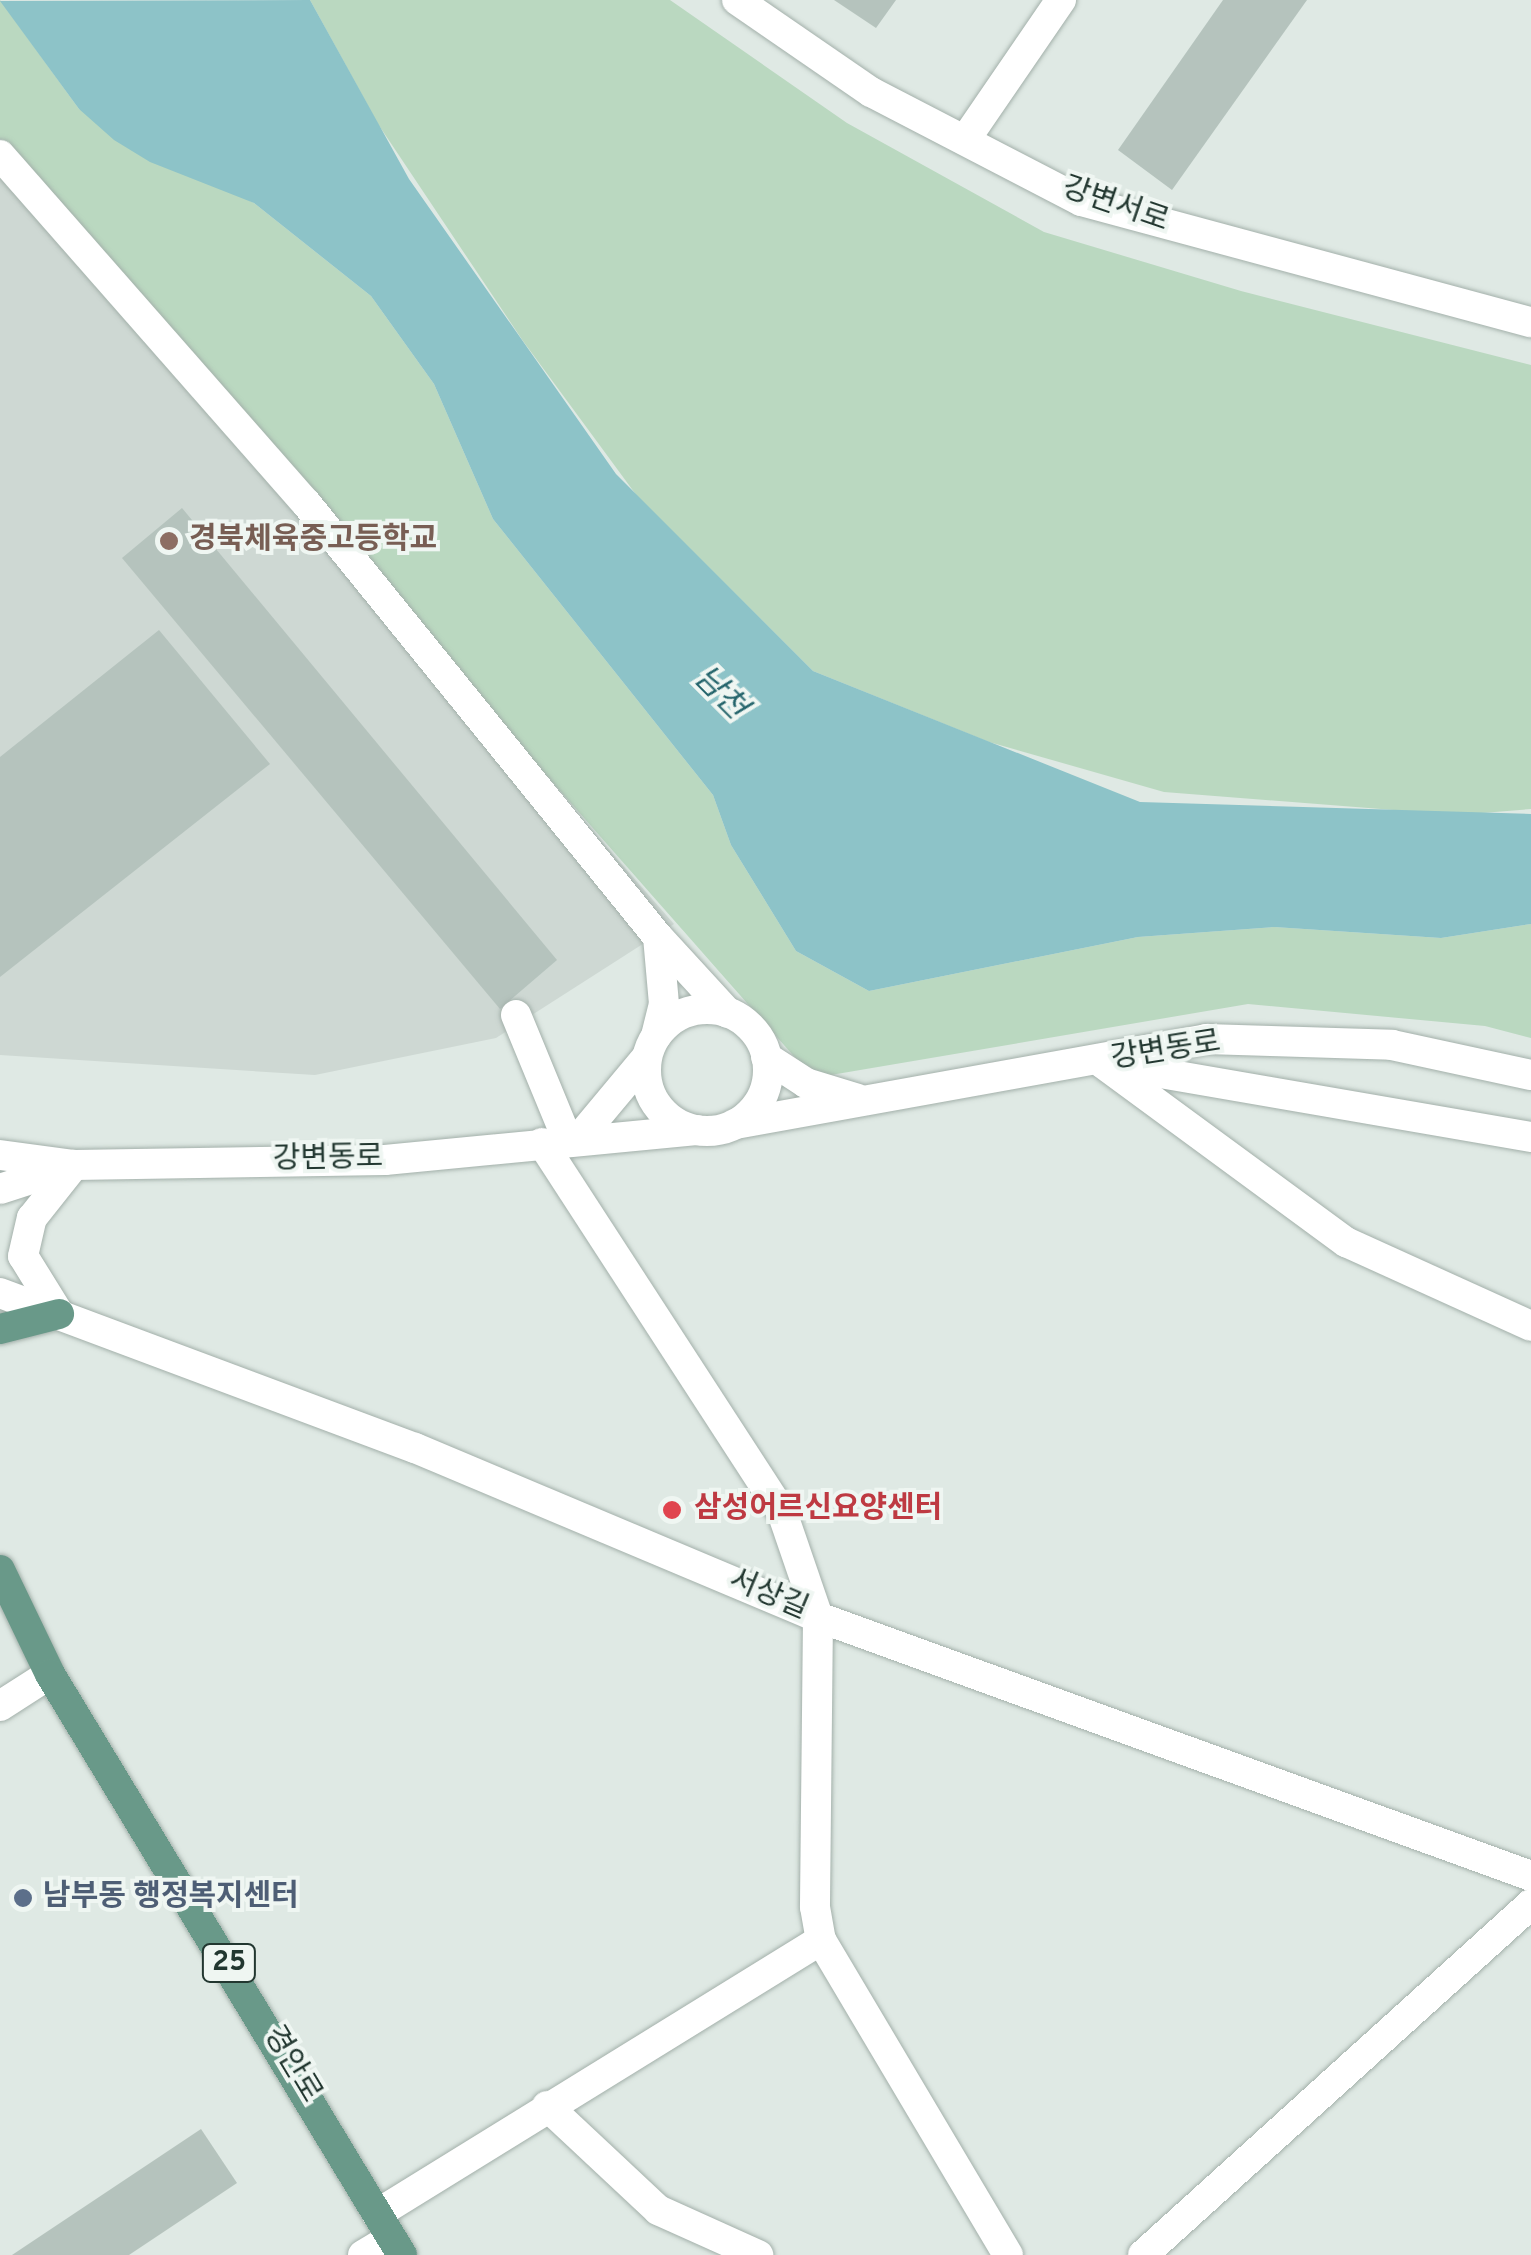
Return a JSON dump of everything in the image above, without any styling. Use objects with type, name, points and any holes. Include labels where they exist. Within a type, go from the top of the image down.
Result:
[{"type":"main road","points":[[0,1329],[59,1314]]},
{"type":"main road","name":"경안로","points":[[0,1570],[50,1674],[390,2236]]},
{"type":"main road","name":"경안로","points":[[0,1612],[50,1674]]},
{"type":"street","name":"강변서로","points":[[737,0],[870,92],[1081,200],[1531,322]]},
{"type":"street","points":[[965,140],[1061,0]]},
{"type":"street","name":"강변동로","points":[[0,155],[306,503],[658,937],[728,1013],[746,1023],[766,1056],[806,1084],[862,1100]]},
{"type":"street","points":[[658,937],[664,1004],[652,1047],[650,1094],[678,1124],[696,1130]]},
{"type":"street","points":[[563,1140],[688,1012],[728,1013]]},
{"type":"street","points":[[516,1014],[563,1140],[782,1512],[818,1617],[815,1908],[822,1940],[1008,2255]]},
{"type":"street","name":"강변동로","points":[[2,1156],[74,1165],[385,1160],[696,1130],[1225,1040],[1392,1046],[1531,1075]]},
{"type":"street","points":[[735,1124],[762,1096],[766,1056]]},
{"type":"street","points":[[1102,1062],[1531,1138]]},
{"type":"street","points":[[1102,1062],[1346,1242],[1531,1326]]},
{"type":"street","points":[[59,1314],[23,1256],[32,1218],[74,1165]]},
{"type":"street","name":"강변동로","points":[[0,1189],[74,1165]]},
{"type":"street","name":"서상길","points":[[4,1298],[59,1314],[415,1448],[818,1617],[1531,1876]]},
{"type":"street","points":[[0,1706],[50,1674]]},
{"type":"street","points":[[1143,2255],[1531,1904]]},
{"type":"street","points":[[364,2255],[547,2106],[822,1940]]},
{"type":"street","points":[[547,2106],[658,2210],[758,2255]]},
{"type":"shaded area","name":"경북체육중고등학교","points":[[0,155],[674,924],[496,1038],[315,1075],[0,1055]]},
{"type":"green space","points":[[0,0],[79,109],[254,203],[371,296],[434,384],[493,519],[713,795],[731,845],[796,951],[869,991],[1138,937],[1274,927],[1441,938],[1531,924],[1531,1038],[1485,1026],[1248,1004],[813,1078],[0,155]]},
{"type":"green space","points":[[310,0],[670,0],[847,123],[1044,232],[1241,291],[1531,365],[1531,809],[1457,815],[1164,792],[989,742],[813,671],[637,496],[523,341],[378,124]]},
{"type":"water","name":"남천","points":[[310,0],[409,179],[616,474],[813,671],[1140,802],[1531,814],[1531,924],[1441,938],[1274,927],[1138,937],[869,991],[796,951],[731,845],[713,795],[493,519],[434,384],[371,296],[254,203],[150,162],[114,140],[79,109],[0,1]]},
{"type":"building","points":[[834,0],[896,0],[876,28]]},
{"type":"building","points":[[1223,0],[1307,0],[1172,190],[1118,150]]},
{"type":"building","points":[[182,508],[557,960],[500,1009],[122,558]]},
{"type":"building","points":[[159,630],[270,764],[0,977],[0,757]]},
{"type":"building","points":[[201,2129],[237,2183],[129,2255],[12,2255]]},
{"type":"place","name":"경북체육중고등학교","points":[[169,541]]},
{"type":"place","name":"삼성어르신요양센터","points":[[672,1510]]},
{"type":"place","name":"남부동 행정복지센터","points":[[23,1898]]}]
